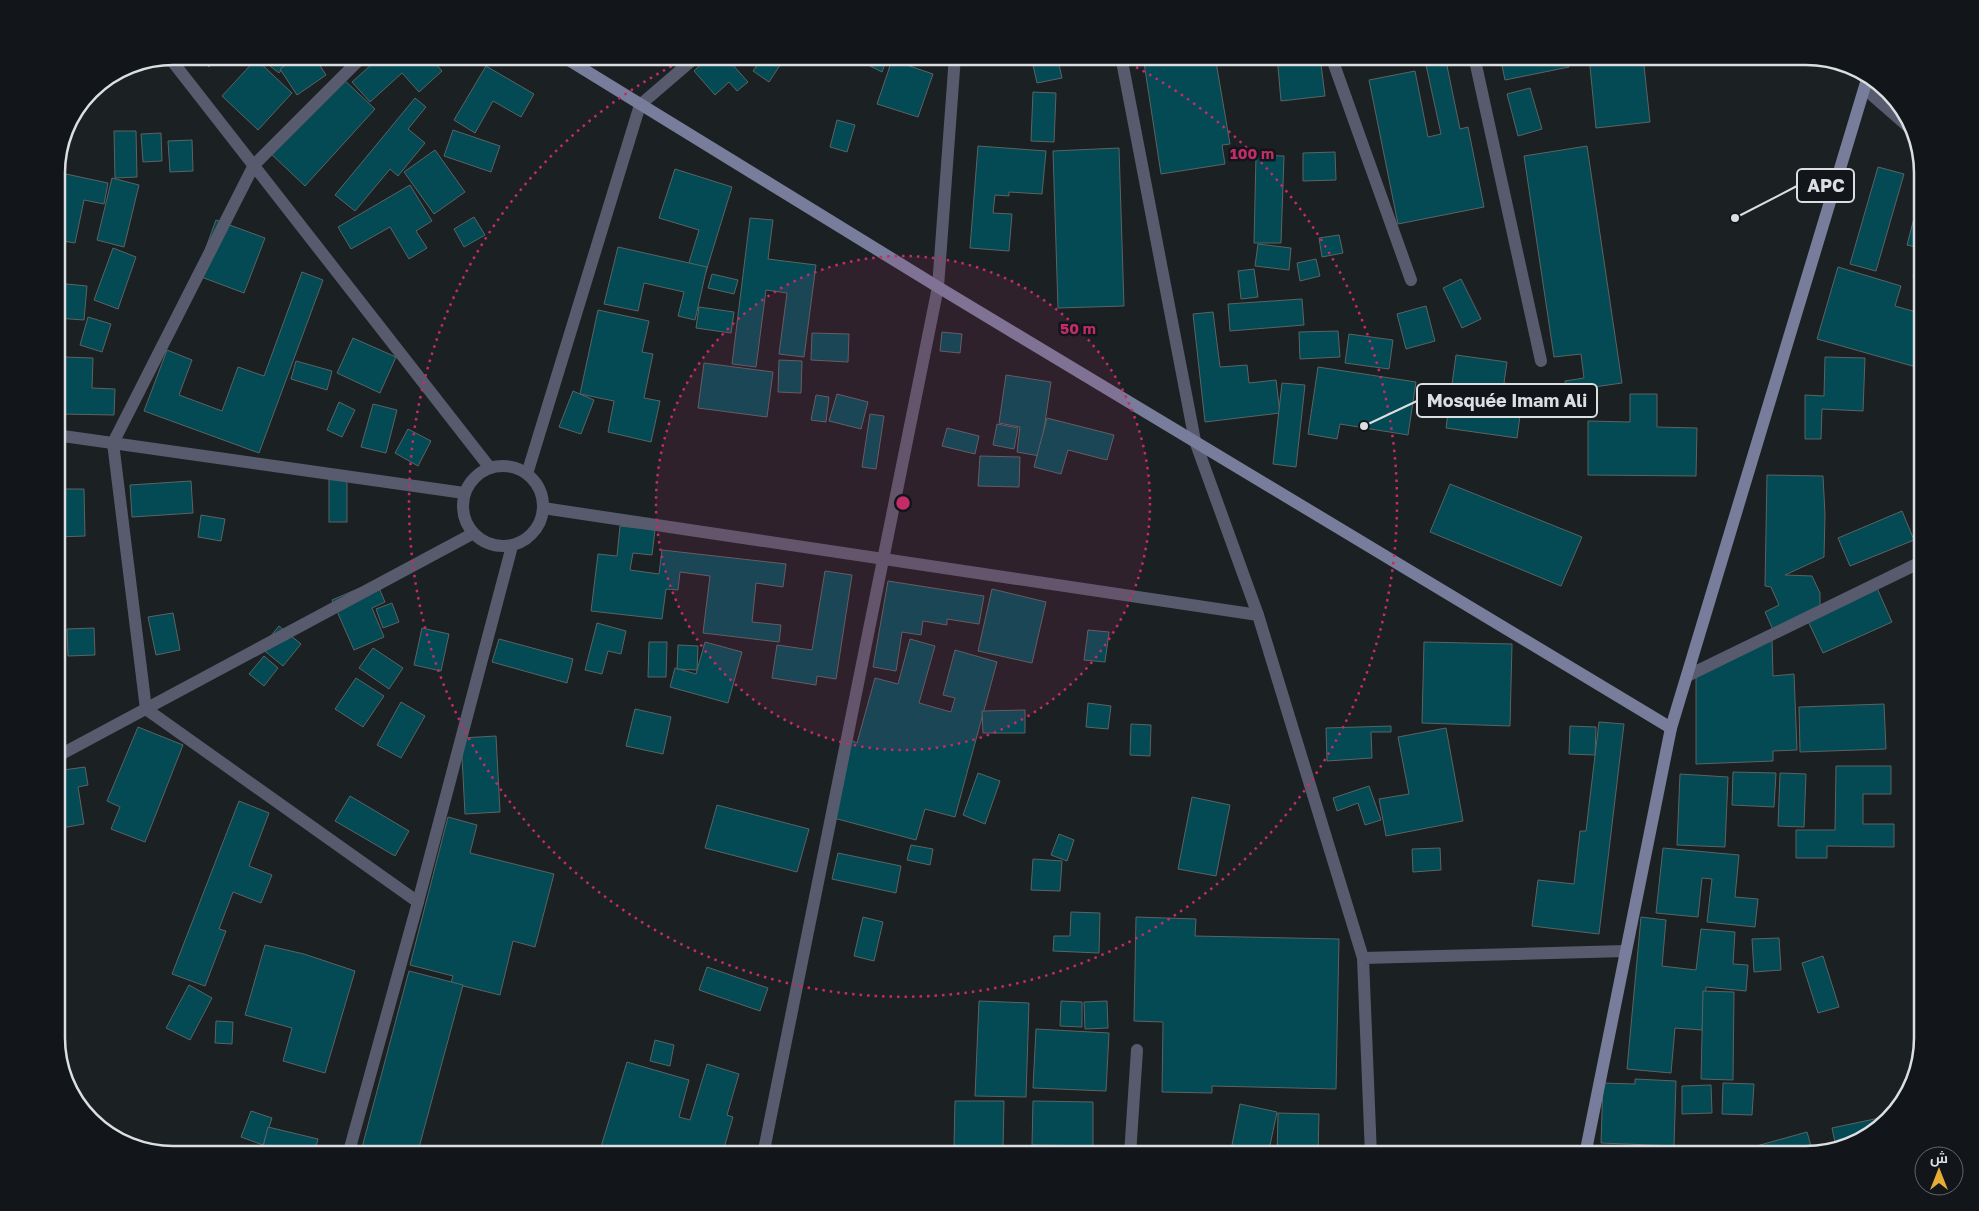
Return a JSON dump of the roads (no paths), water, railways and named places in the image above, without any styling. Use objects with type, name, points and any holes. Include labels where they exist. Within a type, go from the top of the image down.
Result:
[{"type":"main road","points":[[576,65],[938,287],[1671,728]]},
{"type":"main road","points":[[1586,1146],[1671,728],[1866,83]]},
{"type":"street","points":[[175,65],[490,468]]},
{"type":"street","points":[[354,65],[254,165],[113,443],[146,709],[418,902]]},
{"type":"street","points":[[526,474],[640,105],[687,65]]},
{"type":"street","points":[[765,1146],[938,287],[954,65]]},
{"type":"street","points":[[1123,65],[1194,441],[1258,615],[1363,958],[1371,1146]]},
{"type":"street","points":[[1334,65],[1411,280]]},
{"type":"street","points":[[1476,65],[1541,361]]},
{"type":"street","points":[[1865,89],[1900,120]]},
{"type":"street","points":[[65,436],[464,493]]},
{"type":"street","points":[[504,466],[518,469],[526,474],[535,481],[541,494],[543,508],[540,522],[533,534],[512,546],[497,547],[484,543],[472,534],[464,520],[462,507],[464,493],[477,474],[490,468],[504,466]]},
{"type":"street","points":[[543,508],[1258,615]]},
{"type":"street","points":[[65,752],[472,534]]},
{"type":"street","points":[[350,1146],[418,902],[512,546]]},
{"type":"street","points":[[1687,676],[1914,564]]},
{"type":"street","points":[[1363,958],[1626,952]]},
{"type":"street","points":[[1131,1146],[1137,1050]]},
{"type":"place","name":"APC","points":[[1735,218]]},
{"type":"place","name":"Mosquée Imam Ali","points":[[1364,426]]}]
